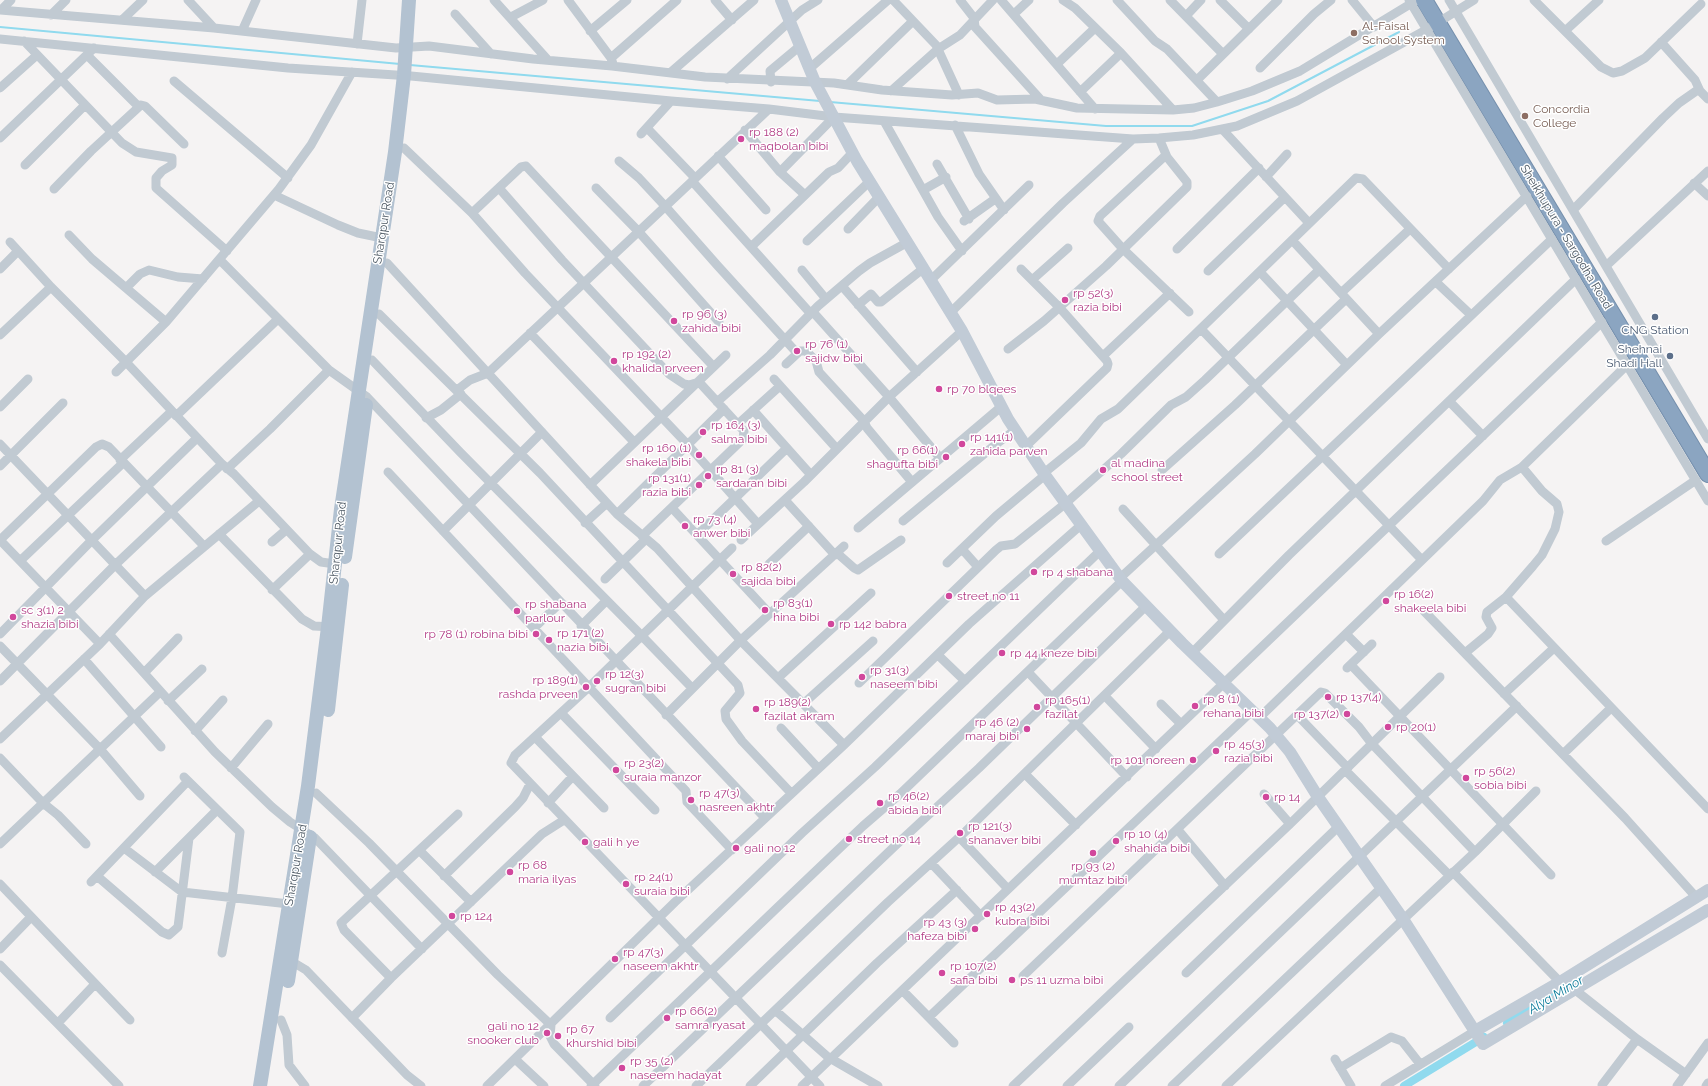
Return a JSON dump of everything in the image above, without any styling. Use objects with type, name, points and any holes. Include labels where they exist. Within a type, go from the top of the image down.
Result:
[{"type":"highway","name":"Sheikhupura - Sargodha Road","points":[[1436,0],[1442,21],[1702,477]]},
{"type":"highway","name":"Sheikhupura - Sargodha Road","points":[[1415,1],[1442,21],[1708,455]]},
{"type":"main road","name":"Sharqpur Road","points":[[260,1086],[280,972],[289,904],[316,793],[334,627],[335,564],[340,509],[363,395],[372,360],[404,148],[409,47],[408,0]]},
{"type":"main road","name":"Sharqpur Road","points":[[409,47],[417,0]]},
{"type":"main road","name":"Sharqpur Road","points":[[269,1086],[291,961],[306,833],[344,563],[382,238],[408,72]]},
{"type":"street","points":[[0,10],[11,0]]},
{"type":"street","points":[[51,15],[66,0]]},
{"type":"street","points":[[122,20],[143,0]]},
{"type":"street","points":[[188,0],[214,28]]},
{"type":"street","points":[[242,31],[256,0]]},
{"type":"street","points":[[357,44],[362,0]]},
{"type":"street","points":[[494,0],[511,17],[547,60]]},
{"type":"street","points":[[511,17],[543,0]]},
{"type":"street","points":[[568,0],[612,62]]},
{"type":"street","points":[[590,31],[626,0]]},
{"type":"street","points":[[612,62],[677,0]]},
{"type":"street","points":[[715,0],[732,20]]},
{"type":"street","points":[[670,73],[754,0]]},
{"type":"street","points":[[781,0],[816,84],[853,152],[951,312],[1015,430],[1081,525],[1121,579],[1170,631],[1256,714],[1290,752],[1338,827],[1403,919],[1483,1044],[1708,910]]},
{"type":"street","points":[[727,79],[802,10],[818,0]]},
{"type":"street","points":[[810,69],[888,0]]},
{"type":"street","points":[[893,0],[938,49],[959,96]]},
{"type":"street","points":[[960,0],[975,20],[975,27],[1041,100]]},
{"type":"street","points":[[891,91],[938,49],[960,35],[993,0]]},
{"type":"street","points":[[1001,0],[1095,108]]},
{"type":"street","points":[[1014,14],[1029,0]]},
{"type":"street","points":[[1117,0],[1158,43],[1167,49],[1217,102]]},
{"type":"street","points":[[1170,0],[1224,54]]},
{"type":"street","points":[[1186,16],[1201,0]]},
{"type":"street","points":[[1220,0],[1249,29]]},
{"type":"street","points":[[1260,68],[1314,14],[1331,0]]},
{"type":"street","points":[[1352,0],[1374,27]]},
{"type":"street","points":[[1449,0],[1442,21],[1527,196],[1627,365],[1702,477],[1708,501]]},
{"type":"street","points":[[0,39],[288,68],[352,72],[408,72],[834,117],[1133,139],[1193,135],[1237,126],[1297,101],[1442,21],[1474,0]]},
{"type":"street","points":[[1534,0],[1601,67],[1609,72],[1622,71],[1645,58],[1701,4]]},
{"type":"street","points":[[1565,31],[1599,0]]},
{"type":"street","points":[[1197,80],[1275,1]]},
{"type":"street","points":[[0,10],[214,28],[396,48],[429,46],[547,60],[612,62],[670,73],[727,79],[816,84],[848,84],[891,91],[959,96],[978,93],[997,100],[1041,100],[1069,107],[1173,110],[1194,108],[1217,102],[1252,91],[1300,71],[1415,1]]},
{"type":"street","points":[[1069,2],[1121,54],[1173,110]]},
{"type":"street","points":[[454,14],[491,54]]},
{"type":"street","points":[[848,84],[913,21]]},
{"type":"street","points":[[1442,21],[1573,210],[1708,439]]},
{"type":"street","points":[[1057,64],[1095,28]]},
{"type":"street","points":[[24,41],[122,144],[136,152],[172,158],[172,165],[162,171],[156,178],[156,188],[227,251]]},
{"type":"street","points":[[1661,42],[1695,80],[1699,89],[1708,99]]},
{"type":"street","points":[[771,82],[770,71],[800,46]]},
{"type":"street","points":[[0,138],[94,48]]},
{"type":"street","points":[[1080,92],[1121,54]]},
{"type":"street","points":[[0,88],[37,55]]},
{"type":"street","points":[[87,55],[138,106]]},
{"type":"street","points":[[116,372],[166,322],[288,178],[311,145],[352,72]]},
{"type":"street","points":[[174,81],[288,178]]},
{"type":"street","points":[[1573,210],[1663,118],[1679,103],[1699,89]]},
{"type":"street","points":[[672,101],[644,131],[693,179],[751,247],[889,397],[940,458]]},
{"type":"street","points":[[25,165],[85,104]]},
{"type":"street","points":[[54,189],[141,104],[145,106],[184,144]]},
{"type":"street","points":[[426,418],[441,410],[470,380],[488,373],[769,109]]},
{"type":"street","points":[[780,172],[834,117]]},
{"type":"street","points":[[884,121],[923,190],[962,251]]},
{"type":"street","points":[[955,125],[979,174],[1004,210]]},
{"type":"street","points":[[745,130],[780,172],[805,195]]},
{"type":"street","points":[[1223,130],[1309,223]]},
{"type":"street","points":[[1008,349],[1059,307],[1123,249],[1188,186],[1187,182],[1166,155],[1159,138]]},
{"type":"street","points":[[951,312],[1063,203],[1133,139]]},
{"type":"street","points":[[404,148],[472,213],[557,308],[688,445],[758,524]]},
{"type":"street","points":[[751,247],[829,172],[838,168],[853,152]]},
{"type":"street","points":[[1266,177],[1287,154]]},
{"type":"street","points":[[1166,155],[1098,219],[1100,225],[1123,249],[1189,312]]},
{"type":"street","points":[[718,156],[766,210]]},
{"type":"street","points":[[619,161],[639,178],[665,206],[797,353]]},
{"type":"street","points":[[938,164],[946,177],[966,220],[995,199]]},
{"type":"street","points":[[472,213],[521,167],[526,166],[714,366]]},
{"type":"street","points":[[1177,249],[1259,168]]},
{"type":"street","points":[[1606,266],[1708,171]]},
{"type":"street","points":[[923,190],[946,177]]},
{"type":"street","points":[[947,563],[996,516],[1081,443],[1101,419],[1118,409],[1309,223],[1359,177],[1449,269]]},
{"type":"street","points":[[807,241],[870,181]]},
{"type":"street","points":[[1694,183],[1708,196]]},
{"type":"street","points":[[932,280],[1029,185]]},
{"type":"street","points":[[499,188],[583,283],[590,288],[669,374],[684,384],[690,385],[699,382]]},
{"type":"street","points":[[596,188],[638,231],[719,322]]},
{"type":"street","points":[[274,195],[358,233],[382,238]]},
{"type":"street","points":[[848,229],[880,196]]},
{"type":"street","points":[[551,1024],[550,1036],[554,1044],[593,1085],[710,971],[863,826],[900,794],[1028,672],[1155,545],[1289,421],[1379,334],[1527,196]]},
{"type":"street","points":[[1208,271],[1285,197]]},
{"type":"street","points":[[1162,470],[1255,386],[1314,330],[1344,296],[1410,228]]},
{"type":"street","points":[[69,235],[88,254],[166,322]]},
{"type":"street","points":[[1219,554],[1552,238]]},
{"type":"street","points":[[1292,240],[1379,334]]},
{"type":"street","points":[[10,242],[51,287],[126,362],[174,414],[310,554],[321,562],[335,564]]},
{"type":"street","points":[[717,402],[842,286],[870,263],[908,242]]},
{"type":"street","points":[[1032,280],[1068,248]]},
{"type":"street","points":[[0,269],[18,250]]},
{"type":"street","points":[[220,260],[329,370],[363,395],[614,661],[765,818]]},
{"type":"street","points":[[387,263],[617,514],[644,538],[844,745]]},
{"type":"street","points":[[858,305],[871,294],[878,302],[881,302],[924,268]]},
{"type":"street","points":[[1021,269],[1059,307],[1108,363],[1106,368],[1026,446]]},
{"type":"street","points":[[126,288],[140,274],[149,270],[178,277],[203,279]]},
{"type":"street","points":[[802,270],[826,300]]},
{"type":"street","points":[[859,682],[1001,546],[1013,545],[1018,542],[1066,503],[1121,454],[1171,406],[1192,392],[1319,270]]},
{"type":"street","points":[[1260,272],[1347,365]]},
{"type":"street","points":[[1192,653],[1289,555],[1576,279]]},
{"type":"street","points":[[1436,282],[1472,315]]},
{"type":"street","points":[[842,286],[917,372]]},
{"type":"street","points":[[0,335],[51,287]]},
{"type":"street","points":[[1103,356],[1170,293]]},
{"type":"street","points":[[379,314],[520,454],[740,688],[737,698],[725,713],[726,719],[742,740],[791,793]]},
{"type":"street","points":[[20,561],[122,461],[278,319]]},
{"type":"street","points":[[802,1086],[1602,322]]},
{"type":"street","points":[[1200,329],[1422,560]]},
{"type":"street","points":[[741,540],[812,475],[889,397],[962,331]]},
{"type":"street","points":[[530,333],[634,442]]},
{"type":"street","points":[[786,364],[797,353],[805,350],[813,358],[819,372],[864,421],[870,432],[912,482]]},
{"type":"street","points":[[590,485],[726,355]]},
{"type":"street","points":[[372,360],[426,418],[692,688]]},
{"type":"street","points":[[929,1017],[1256,714],[1346,634],[1483,501],[1500,480],[1522,467],[1627,365]]},
{"type":"street","points":[[0,681],[115,565],[224,466],[270,429],[329,370]]},
{"type":"street","points":[[0,407],[28,379]]},
{"type":"street","points":[[774,379],[837,449]]},
{"type":"street","points":[[605,578],[622,562],[672,508],[744,437],[744,431],[699,382]]},
{"type":"street","points":[[738,424],[780,386]]},
{"type":"street","points":[[1449,401],[1483,436]]},
{"type":"street","points":[[0,466],[63,403]]},
{"type":"street","points":[[858,528],[1002,406]]},
{"type":"street","points":[[617,514],[724,409]]},
{"type":"street","points":[[753,410],[812,475]]},
{"type":"street","points":[[903,521],[1015,430]]},
{"type":"street","points":[[443,531],[542,432]]},
{"type":"street","points":[[0,634],[146,486],[197,438]]},
{"type":"street","points":[[0,444],[145,596]]},
{"type":"street","points":[[100,644],[0,540],[98,445],[106,445],[204,546]]},
{"type":"street","points":[[697,536],[787,448]]},
{"type":"street","points":[[1465,653],[1491,631],[1491,626],[1486,617],[1487,612],[1506,597],[1542,555],[1555,529],[1558,516],[1557,504],[1542,491],[1522,467]]},
{"type":"street","points":[[388,472],[686,790],[687,802],[732,850]]},
{"type":"street","points":[[1606,541],[1702,477]]},
{"type":"street","points":[[785,500],[836,554],[858,570],[901,540]]},
{"type":"street","points":[[0,739],[100,644],[145,596],[259,501]]},
{"type":"street","points":[[585,523],[607,503]]},
{"type":"street","points":[[672,508],[770,614]]},
{"type":"street","points":[[1123,509],[1224,620]]},
{"type":"street","points":[[490,1085],[660,918],[938,656],[969,624],[1081,525]]},
{"type":"street","points":[[768,564],[809,526]]},
{"type":"street","points":[[272,542],[286,530]]},
{"type":"street","points":[[219,534],[302,620],[314,626],[334,627]]},
{"type":"street","points":[[666,715],[741,640],[844,546]]},
{"type":"street","points":[[732,548],[614,661],[589,687],[515,755],[511,762],[512,765],[564,820],[660,918],[820,1086]]},
{"type":"street","points":[[962,550],[978,567]]},
{"type":"street","points":[[610,1018],[802,833],[875,767],[1100,551]]},
{"type":"street","points":[[272,590],[310,554]]},
{"type":"street","points":[[778,678],[871,592]]},
{"type":"street","points":[[1506,597],[1708,809]]},
{"type":"street","points":[[581,626],[606,602]]},
{"type":"street","points":[[534,628],[560,603]]},
{"type":"street","points":[[643,1086],[1146,606]]},
{"type":"street","points":[[1423,610],[1625,818],[1696,898]]},
{"type":"street","points":[[696,1086],[776,1011],[888,902],[959,837],[1170,631]]},
{"type":"street","points":[[109,634],[195,731],[231,768],[272,807],[306,833],[372,896],[422,949]]},
{"type":"street","points":[[1346,634],[1364,652]]},
{"type":"street","points":[[144,673],[178,638]]},
{"type":"street","points":[[803,704],[873,641]]},
{"type":"street","points":[[1372,644],[1348,667],[1400,716],[1552,875]]},
{"type":"street","points":[[0,646],[100,749],[140,796]]},
{"type":"street","points":[[1504,694],[1554,648]]},
{"type":"street","points":[[938,656],[965,681]]},
{"type":"street","points":[[84,659],[161,747]]},
{"type":"street","points":[[168,701],[202,669]]},
{"type":"street","points":[[1028,672],[1127,777]]},
{"type":"street","points":[[1013,1086],[1290,824],[1440,677]]},
{"type":"street","points":[[0,844],[160,692]]},
{"type":"street","points":[[1023,976],[1298,716],[1319,693],[1324,692],[1358,726],[1372,744],[1475,852]]},
{"type":"street","points":[[1105,696],[1156,749]]},
{"type":"street","points":[[195,731],[223,700]]},
{"type":"street","points":[[1161,704],[1181,724]]},
{"type":"street","points":[[1119,1086],[1517,706]]},
{"type":"street","points":[[1563,754],[1611,708]]},
{"type":"street","points":[[561,713],[655,810]]},
{"type":"street","points":[[1298,716],[1396,821],[1560,982]]},
{"type":"street","points":[[231,768],[268,724]]},
{"type":"street","points":[[781,728],[818,768]]},
{"type":"street","points":[[535,737],[604,808]]},
{"type":"street","points":[[0,758],[43,803],[58,815],[86,844]]},
{"type":"street","points":[[1024,774],[1076,825]]},
{"type":"street","points":[[548,802],[573,776]]},
{"type":"street","points":[[189,838],[178,927],[169,935],[162,932],[94,879],[186,780],[240,832],[232,898],[222,953]]},
{"type":"street","points":[[444,876],[515,807],[523,798],[530,784]]},
{"type":"street","points":[[1226,1086],[1475,852],[1536,791]]},
{"type":"street","points":[[316,793],[551,1024]]},
{"type":"street","points":[[1264,794],[1290,824]]},
{"type":"street","points":[[155,872],[217,810]]},
{"type":"street","points":[[391,978],[341,924],[344,919],[372,896],[458,814]]},
{"type":"street","points":[[352,1018],[391,978],[542,834],[564,820]]},
{"type":"street","points":[[1186,973],[1338,827]]},
{"type":"street","points":[[1178,830],[1225,886]]},
{"type":"street","points":[[959,837],[1008,889]]},
{"type":"street","points":[[124,848],[182,892],[289,904]]},
{"type":"street","points":[[420,851],[471,902]]},
{"type":"street","points":[[931,863],[981,916]]},
{"type":"street","points":[[0,884],[130,1020]]},
{"type":"street","points":[[1172,1086],[1382,888]]},
{"type":"street","points":[[750,1086],[786,1050],[957,890]]},
{"type":"street","points":[[1384,1086],[1560,982],[1708,890]]},
{"type":"street","points":[[2,944],[31,917]]},
{"type":"street","points":[[291,961],[306,970],[407,1075],[421,1086]]},
{"type":"street","points":[[0,965],[119,1086]]},
{"type":"street","points":[[58,1023],[95,984]]},
{"type":"street","points":[[1574,989],[1637,1039],[1686,1074]]},
{"type":"street","points":[[903,991],[954,1043]]},
{"type":"street","points":[[776,1011],[802,1036],[831,1058],[878,1086]]},
{"type":"street","points":[[281,1020],[287,1035],[289,1065],[292,1071],[305,1086]]},
{"type":"street","points":[[1067,1086],[1128,1027]]},
{"type":"street","points":[[1340,1068],[1391,1037],[1402,1041],[1420,1064]]},
{"type":"street","points":[[1602,1085],[1637,1039]]},
{"type":"street","points":[[1677,1086],[1708,1043]]},
{"type":"street","points":[[515,1059],[544,1086]]},
{"type":"street","points":[[1335,1059],[1351,1086]]},
{"type":"waterway","points":[[0,27],[400,64]]},
{"type":"waterway","points":[[830,102],[1106,126],[1192,126],[1268,101],[1399,32]]},
{"type":"waterway","points":[[410,65],[820,101]]},
{"type":"waterway","name":"Alya Minor","points":[[1507,1023],[1559,992]]},
{"type":"waterway","name":"Alya Minor","points":[[1404,1086],[1484,1037]]},
{"type":"place","name":"Al-Faisal School System","points":[[1354,33]]},
{"type":"place","name":"Concordia College","points":[[1525,116]]},
{"type":"place","name":"rp 188 (2) maqbolan bibi","points":[[741,139]]},
{"type":"place","name":"rp 52(3) razia bibi","points":[[1065,300]]},
{"type":"place","name":"CNG Station","points":[[1655,317]]},
{"type":"place","name":"rp 96 (3) zahida bibi","points":[[674,321]]},
{"type":"place","name":"rp 76 (1) sajidw bibi","points":[[797,351]]},
{"type":"place","name":"Shehnai Shadi Hall","points":[[1670,356]]},
{"type":"place","name":"rp 192 (2) khalida prveen","points":[[614,361]]},
{"type":"place","name":"rp 70 blqees","points":[[939,389]]},
{"type":"place","name":"rp 164 (3) salma bibi","points":[[703,432]]},
{"type":"place","name":"rp 141(1) zahida parven","points":[[962,444]]},
{"type":"place","name":"rp 160 (1) shakela bibi","points":[[699,455]]},
{"type":"place","name":"rp 66(1) shagufta bibi","points":[[946,457]]},
{"type":"place","name":"al madina school street","points":[[1103,470]]},
{"type":"place","name":"rp 81 (3) sardaran bibi","points":[[708,476]]},
{"type":"place","name":"rp 131(1) razia bibi","points":[[699,485]]},
{"type":"place","name":"rp 73 (4) anwer bibi","points":[[685,526]]},
{"type":"place","name":"rp 4 shabana","points":[[1034,572]]},
{"type":"place","name":"rp 82(2) sajida bibi","points":[[733,574]]},
{"type":"place","name":"street no 11","points":[[949,596]]},
{"type":"place","name":"rp 16(2) shakeela bibi","points":[[1386,601]]},
{"type":"place","name":"rp 83(1) hina bibi","points":[[765,610]]},
{"type":"place","name":"rp shabana parlour","points":[[517,611]]},
{"type":"place","name":"sc 3(1) 2 shazia bibi","points":[[13,617]]},
{"type":"place","name":"rp 142 babra","points":[[831,624]]},
{"type":"place","name":"rp 78 (1) robina bibi","points":[[536,634]]},
{"type":"place","name":"rp 171 (2) nazia bibi","points":[[549,640]]},
{"type":"place","name":"rp 44 kneze bibi","points":[[1002,653]]},
{"type":"place","name":"rp 31(3) naseem bibi","points":[[862,677]]},
{"type":"place","name":"rp 12(3) sugran bibi","points":[[597,681]]},
{"type":"place","name":"rp 189(1) rashda prveen","points":[[586,687]]},
{"type":"place","name":"rp 137(4)","points":[[1328,697]]},
{"type":"place","name":"rp 8 (1) rehana bibi","points":[[1195,706]]},
{"type":"place","name":"rp 165(1) fazilat","points":[[1037,707]]},
{"type":"place","name":"rp 189(2) fazilat akram","points":[[756,709]]},
{"type":"place","name":"rp 137(2)","points":[[1347,714]]},
{"type":"place","name":"rp 20(1)","points":[[1388,727]]},
{"type":"place","name":"rp 46 (2) maraj bibi","points":[[1027,729]]},
{"type":"place","name":"rp 45(3) razia bibi","points":[[1216,751]]},
{"type":"place","name":"rp 101 noreen","points":[[1193,760]]},
{"type":"place","name":"rp 23(2) suraia manzor","points":[[616,770]]},
{"type":"place","name":"rp 56(2) sobia bibi","points":[[1466,778]]},
{"type":"place","name":"rp 14","points":[[1266,797]]},
{"type":"place","name":"rp 47(3) nasreen akhtr","points":[[691,800]]},
{"type":"place","name":"rp 46(2) abida bibi","points":[[880,803]]},
{"type":"place","name":"rp 121(3) shanaver bibi","points":[[960,833]]},
{"type":"place","name":"street no 14","points":[[849,839]]},
{"type":"place","name":"rp 10 (4) shahida bibi","points":[[1116,841]]},
{"type":"place","name":"gali h ye","points":[[585,842]]},
{"type":"place","name":"gali no 12","points":[[736,848]]},
{"type":"place","name":"rp 93 (2) mumtaz bibi","points":[[1093,853]]},
{"type":"place","name":"rp 68 maria ilyas","points":[[510,872]]},
{"type":"place","name":"rp 24(1) suraia bibi","points":[[626,884]]},
{"type":"place","name":"rp 43(2) kubra bibi","points":[[987,914]]},
{"type":"place","name":"rp 124","points":[[452,916]]},
{"type":"place","name":"rp 43 (3) hafeza bibi","points":[[975,929]]},
{"type":"place","name":"rp 47(3) naseem akhtr","points":[[615,959]]},
{"type":"place","name":"rp 107(2) safia bibi","points":[[942,973]]},
{"type":"place","name":"ps 11 uzma bibi","points":[[1012,980]]},
{"type":"place","name":"rp 66(2) samra ryasat","points":[[667,1018]]},
{"type":"place","name":"gali no 12 snooker club","points":[[547,1033]]},
{"type":"place","name":"rp 67 khurshid bibi","points":[[558,1036]]},
{"type":"place","name":"rp 35 (2) naseem hadayat","points":[[622,1068]]}]
